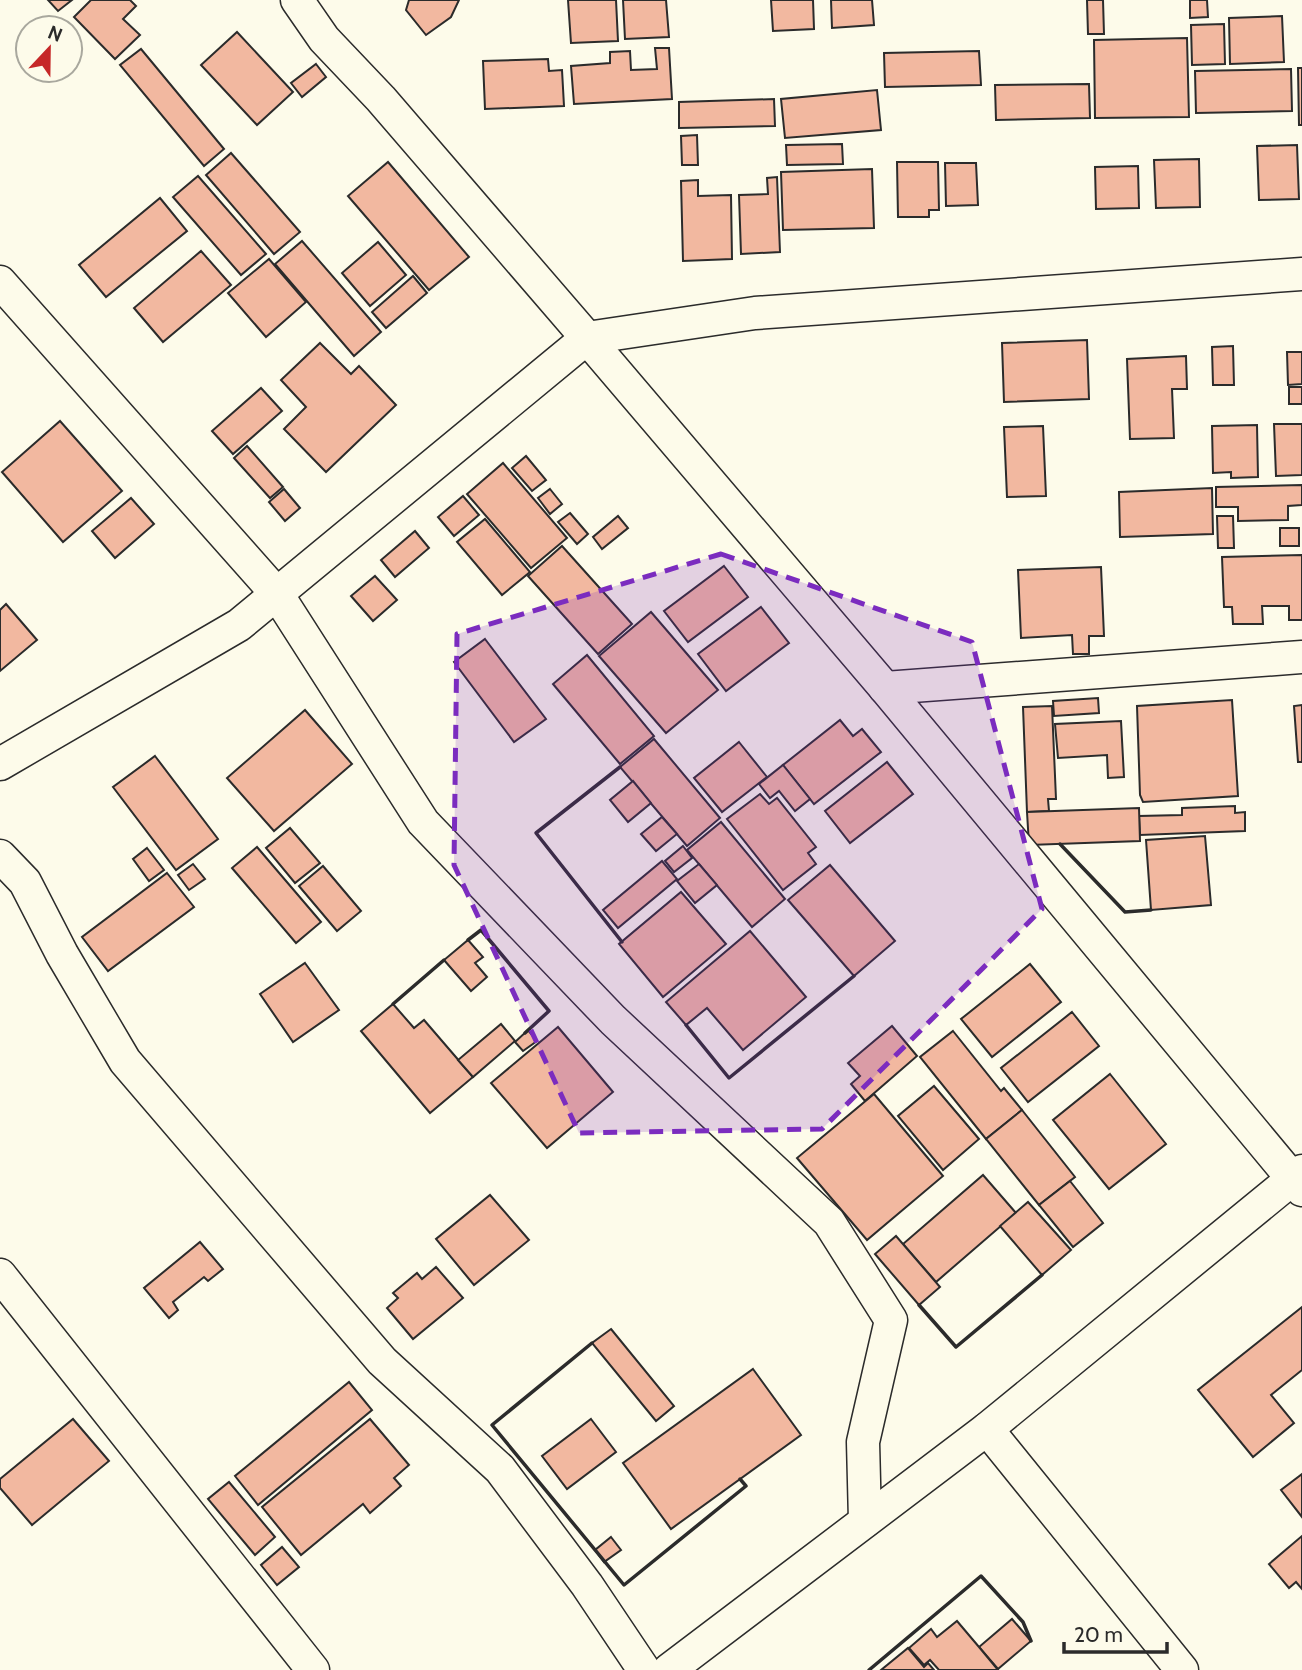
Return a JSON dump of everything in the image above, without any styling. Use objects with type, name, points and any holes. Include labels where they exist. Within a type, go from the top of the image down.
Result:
[{"type":"street","points":[[297,0],[324,39],[381,100],[587,338],[1298,1180],[987,1429],[669,1670]]},
{"type":"street","points":[[0,764],[239,625],[587,338],[755,313],[1302,274]]},
{"type":"street","points":[[0,282],[276,594],[423,822],[613,1020],[829,1222],[891,1320],[863,1442],[865,1521]]},
{"type":"street","points":[[885,688],[1302,657]]},
{"type":"street","points":[[0,856],[25,882],[62,954],[125,1061],[382,1361],[500,1469],[587,1585],[644,1670]]},
{"type":"street","points":[[0,1275],[313,1670]]},
{"type":"street","points":[[987,1429],[1182,1670]]},
{"type":"street","points":[[1150,1670],[1156,1638]]},
{"type":"highlighted area","points":[[721,554],[972,642],[1042,909],[822,1129],[579,1133],[454,865],[457,634]]},
{"type":"building","points":[[48,0],[72,0],[58,11]]},
{"type":"building","points":[[91,0],[130,0],[136,6],[123,19],[140,35],[115,59],[84,27],[84,14],[77,14]]},
{"type":"building","points":[[409,0],[459,0],[451,17],[426,35],[406,10]]},
{"type":"building","points":[[568,0],[616,0],[618,41],[571,43]]},
{"type":"building","points":[[623,0],[666,0],[669,37],[625,39]]},
{"type":"building","points":[[771,0],[813,0],[814,29],[773,31]]},
{"type":"building","points":[[831,0],[872,0],[874,25],[832,28]]},
{"type":"building","points":[[1087,0],[1103,0],[1104,34],[1088,34]]},
{"type":"building","points":[[1190,0],[1207,0],[1208,17],[1190,18]]},
{"type":"building","points":[[1282,16],[1284,62],[1230,64],[1229,18]]},
{"type":"building","points":[[1224,24],[1225,64],[1192,65],[1191,25]]},
{"type":"building","points":[[237,32],[293,92],[257,125],[201,65]]},
{"type":"building","points":[[1187,38],[1189,117],[1095,118],[1094,40]]},
{"type":"building","points":[[655,48],[669,48],[672,99],[574,104],[571,66],[610,63],[610,52],[630,51],[631,70],[657,69]]},
{"type":"building","points":[[141,49],[224,149],[204,166],[120,65]]},
{"type":"building","points":[[979,51],[981,85],[885,87],[884,53]]},
{"type":"building","points":[[548,59],[549,71],[562,70],[564,106],[485,109],[483,61]]},
{"type":"building","points":[[316,64],[326,77],[302,97],[291,83]]},
{"type":"building","points":[[1298,68],[1302,68],[1302,125],[1299,125]]},
{"type":"building","points":[[1291,69],[1292,111],[1196,113],[1195,71]]},
{"type":"building","points":[[1089,84],[1090,118],[996,120],[995,85]]},
{"type":"building","points":[[877,90],[881,130],[785,138],[781,99]]},
{"type":"building","points":[[774,99],[775,126],[679,128],[679,102]]},
{"type":"building","points":[[697,135],[698,165],[682,165],[681,136]]},
{"type":"building","points":[[842,144],[843,164],[787,165],[786,145]]},
{"type":"building","points":[[1297,145],[1299,199],[1259,200],[1257,146]]},
{"type":"building","points":[[231,153],[300,232],[274,254],[206,175]]},
{"type":"building","points":[[1199,159],[1200,207],[1156,208],[1154,160]]},
{"type":"building","points":[[388,162],[469,257],[429,290],[348,196]]},
{"type":"building","points":[[897,162],[938,162],[939,210],[929,210],[929,217],[898,217]]},
{"type":"building","points":[[945,163],[976,163],[978,205],[946,206]]},
{"type":"building","points":[[1138,166],[1139,208],[1096,209],[1095,167]]},
{"type":"building","points":[[872,169],[874,228],[783,230],[781,172]]},
{"type":"building","points":[[198,176],[266,254],[241,275],[173,197]]},
{"type":"building","points":[[777,177],[780,252],[741,254],[739,195],[768,194],[767,178]]},
{"type":"building","points":[[698,180],[698,196],[731,195],[732,259],[683,261],[681,181]]},
{"type":"building","points":[[160,198],[187,231],[106,297],[79,265]]},
{"type":"building","points":[[302,241],[381,332],[354,356],[275,264]]},
{"type":"building","points":[[378,242],[406,275],[370,306],[342,273]]},
{"type":"building","points":[[201,251],[231,285],[163,342],[134,308]]},
{"type":"building","points":[[269,259],[306,302],[266,337],[228,293]]},
{"type":"building","points":[[413,276],[427,293],[386,328],[372,312]]},
{"type":"building","points":[[1087,340],[1089,399],[1004,402],[1002,343]]},
{"type":"building","points":[[320,343],[351,374],[359,366],[396,405],[326,472],[284,429],[306,407],[281,380]]},
{"type":"building","points":[[1233,346],[1234,385],[1213,385],[1212,347]]},
{"type":"building","points":[[1287,352],[1302,352],[1302,384],[1288,385]]},
{"type":"building","points":[[1186,356],[1187,389],[1172,389],[1174,438],[1130,439],[1127,359]]},
{"type":"building","points":[[1289,387],[1302,387],[1302,404],[1289,404]]},
{"type":"building","points":[[261,388],[282,411],[233,454],[212,431]]},
{"type":"building","points":[[60,421],[122,491],[63,542],[2,472]]},
{"type":"building","points":[[1274,424],[1302,424],[1302,475],[1276,476]]},
{"type":"building","points":[[1257,425],[1258,477],[1231,478],[1231,472],[1213,473],[1212,426]]},
{"type":"building","points":[[1043,426],[1046,496],[1007,497],[1004,427]]},
{"type":"building","points":[[247,446],[283,487],[270,498],[234,458]]},
{"type":"building","points":[[526,456],[546,480],[532,491],[512,468]]},
{"type":"building","points":[[503,463],[567,538],[531,568],[467,494]]},
{"type":"building","points":[[1302,485],[1302,505],[1288,506],[1288,520],[1238,521],[1238,507],[1216,507],[1216,487]]},
{"type":"building","points":[[1212,488],[1213,534],[1120,537],[1119,492]]},
{"type":"building","points":[[284,489],[300,508],[285,521],[269,502]]},
{"type":"building","points":[[550,489],[562,504],[550,514],[538,498]]},
{"type":"building","points":[[463,496],[479,515],[454,536],[438,517]]},
{"type":"building","points":[[131,498],[154,524],[115,558],[92,531]]},
{"type":"building","points":[[570,513],[588,534],[577,544],[558,522]]},
{"type":"building","points":[[618,516],[628,528],[602,549],[593,537]]},
{"type":"building","points":[[1217,516],[1233,516],[1234,548],[1218,548]]},
{"type":"building","points":[[485,519],[530,572],[502,595],[457,542]]},
{"type":"building","points":[[1280,528],[1299,528],[1299,546],[1280,546]]},
{"type":"building","points":[[415,531],[429,548],[395,577],[381,560]]},
{"type":"building","points":[[562,546],[632,624],[598,654],[528,576]]},
{"type":"building","points":[[1302,555],[1302,620],[1289,620],[1289,606],[1262,606],[1263,624],[1233,624],[1232,607],[1224,607],[1222,557]]},
{"type":"building","points":[[724,566],[748,597],[688,642],[664,611]]},
{"type":"building","points":[[1101,567],[1104,636],[1089,636],[1089,654],[1073,654],[1072,635],[1021,638],[1018,570]]},
{"type":"building","points":[[375,576],[397,600],[373,621],[351,596]]},
{"type":"building","points":[[6,604],[37,640],[0,671],[0,610]]},
{"type":"building","points":[[761,607],[789,643],[726,691],[698,654]]},
{"type":"building","points":[[651,612],[718,690],[666,733],[599,656]]},
{"type":"building","points":[[485,639],[546,719],[514,742],[454,662]]},
{"type":"building","points":[[587,655],[654,736],[620,764],[553,684]]},
{"type":"building","points":[[1098,698],[1099,713],[1054,716],[1053,701]]},
{"type":"building","points":[[1232,700],[1238,796],[1143,802],[1140,795],[1137,706]]},
{"type":"building","points":[[1302,705],[1302,762],[1298,762],[1294,706]]},
{"type":"building","points":[[1052,706],[1056,799],[1048,799],[1049,811],[1027,812],[1023,707]]},
{"type":"building","points":[[305,710],[352,764],[274,831],[227,778]]},
{"type":"building","points":[[840,720],[853,736],[862,729],[881,752],[814,804],[783,765]]},
{"type":"building","points":[[1121,721],[1124,777],[1108,778],[1107,755],[1058,758],[1055,724]]},
{"type":"building","points":[[654,739],[720,818],[687,846],[620,767]]},
{"type":"building","points":[[739,742],[767,777],[722,812],[694,778]]},
{"type":"building","points":[[155,756],[218,839],[176,870],[113,787]]},
{"type":"building","points":[[887,762],[913,794],[850,843],[825,811]]},
{"type":"building","points":[[783,765],[810,799],[795,811],[779,791],[770,798],[759,784]]},
{"type":"building","points":[[633,781],[651,803],[628,822],[610,800]]},
{"type":"building","points":[[760,794],[769,804],[777,798],[816,847],[808,853],[816,864],[783,890],[727,819]]},
{"type":"building","points":[[1235,806],[1235,813],[1245,812],[1245,831],[1140,835],[1139,816],[1182,815],[1182,808]]},
{"type":"building","points":[[1139,808],[1140,841],[1029,845],[1027,812]]},
{"type":"building","points":[[662,817],[677,834],[656,851],[641,834]]},
{"type":"building","points":[[721,822],[785,899],[752,927],[687,850]]},
{"type":"building","points":[[290,828],[320,863],[295,883],[266,848]]},
{"type":"building","points":[[1205,836],[1211,905],[1151,910],[1146,840]]},
{"type":"building","points":[[683,846],[692,858],[674,872],[665,861]]},
{"type":"building","points":[[257,847],[321,922],[296,943],[232,868]]},
{"type":"building","points":[[147,848],[164,870],[149,881],[133,859]]},
{"type":"building","points":[[662,861],[677,879],[618,928],[603,910]]},
{"type":"building","points":[[193,864],[205,879],[189,890],[178,875]]},
{"type":"building","points":[[699,864],[717,885],[695,903],[677,881]]},
{"type":"building","points":[[830,865],[895,941],[854,976],[788,900]]},
{"type":"building","points":[[323,866],[361,911],[337,931],[299,886]]},
{"type":"building","points":[[167,873],[194,907],[108,971],[82,937]]},
{"type":"building","points":[[681,892],[726,944],[663,997],[619,944]]},
{"type":"building","points":[[750,931],[806,997],[743,1050],[707,1008],[686,1025],[666,1002]]},
{"type":"building","points":[[468,940],[483,957],[475,963],[487,977],[471,991],[444,960]]},
{"type":"building","points":[[305,963],[339,1010],[293,1042],[260,994]]},
{"type":"building","points":[[1030,964],[1061,1002],[992,1057],[961,1019]]},
{"type":"building","points":[[393,1004],[414,1028],[424,1020],[473,1077],[430,1113],[361,1031]]},
{"type":"building","points":[[1072,1012],[1099,1046],[1028,1102],[1001,1068]]},
{"type":"building","points":[[501,1024],[515,1041],[473,1077],[458,1060]]},
{"type":"building","points":[[892,1026],[917,1056],[865,1101],[851,1084],[860,1076],[848,1063]]},
{"type":"building","points":[[558,1027],[613,1092],[547,1148],[491,1083]]},
{"type":"building","points":[[528,1030],[537,1041],[523,1051],[515,1042]]},
{"type":"building","points":[[953,1031],[1001,1091],[1004,1088],[1022,1110],[986,1139],[920,1057]]},
{"type":"building","points":[[1110,1074],[1166,1144],[1109,1189],[1053,1120]]},
{"type":"building","points":[[934,1086],[979,1139],[943,1170],[898,1116]]},
{"type":"building","points":[[874,1094],[943,1176],[867,1240],[797,1158]]},
{"type":"building","points":[[1022,1110],[1075,1177],[1039,1205],[986,1139]]},
{"type":"building","points":[[983,1175],[1016,1213],[936,1282],[903,1244]]},
{"type":"building","points":[[1070,1181],[1103,1223],[1073,1247],[1039,1205]]},
{"type":"building","points":[[490,1195],[529,1240],[474,1285],[436,1239]]},
{"type":"building","points":[[1028,1202],[1071,1250],[1042,1275],[1000,1226]]},
{"type":"building","points":[[896,1236],[940,1287],[919,1305],[875,1254]]},
{"type":"building","points":[[200,1242],[223,1269],[208,1281],[204,1277],[173,1302],[178,1310],[169,1318],[144,1288]]},
{"type":"building","points":[[436,1267],[463,1298],[413,1339],[387,1308],[398,1298],[393,1293],[417,1273],[422,1279]]},
{"type":"building","points":[[1302,1307],[1302,1370],[1271,1395],[1294,1423],[1253,1457],[1198,1390]]},
{"type":"building","points":[[611,1329],[674,1406],[656,1421],[592,1343]]},
{"type":"building","points":[[753,1369],[801,1435],[671,1529],[623,1463]]},
{"type":"building","points":[[349,1382],[372,1410],[258,1505],[235,1476]]},
{"type":"building","points":[[73,1419],[109,1461],[32,1525],[0,1488],[0,1479]]},
{"type":"building","points":[[370,1419],[409,1465],[394,1478],[401,1486],[370,1513],[363,1504],[301,1555],[262,1507]]},
{"type":"building","points":[[591,1419],[616,1452],[567,1489],[542,1456]]},
{"type":"building","points":[[1302,1474],[1302,1517],[1281,1490]]},
{"type":"building","points":[[229,1482],[275,1537],[255,1555],[208,1499]]},
{"type":"building","points":[[1302,1536],[1302,1589],[1296,1582],[1289,1588],[1269,1564]]},
{"type":"building","points":[[611,1537],[621,1550],[604,1562],[595,1550]]},
{"type":"building","points":[[282,1547],[299,1567],[277,1585],[261,1565]]},
{"type":"building","points":[[1012,1619],[1031,1641],[998,1669],[979,1647]]},
{"type":"building","points":[[957,1621],[998,1670],[939,1670],[930,1660],[924,1665],[909,1648],[931,1629],[937,1637]]},
{"type":"building","points":[[908,1648],[924,1667],[928,1663],[934,1670],[881,1670]]},
{"type":"wall","points":[[620,767],[536,833],[622,942]]},
{"type":"wall","points":[[1060,844],[1125,912],[1151,910]]},
{"type":"wall","points":[[468,940],[481,930],[549,1011],[525,1033]]},
{"type":"wall","points":[[393,1004],[444,960]]},
{"type":"wall","points":[[686,1025],[729,1078],[854,976]]},
{"type":"wall","points":[[919,1305],[956,1347],[1042,1275]]},
{"type":"wall","points":[[592,1343],[492,1425],[624,1585],[746,1486],[740,1479]]},
{"type":"wall","points":[[869,1670],[981,1576],[1023,1622],[1031,1641]]}]
